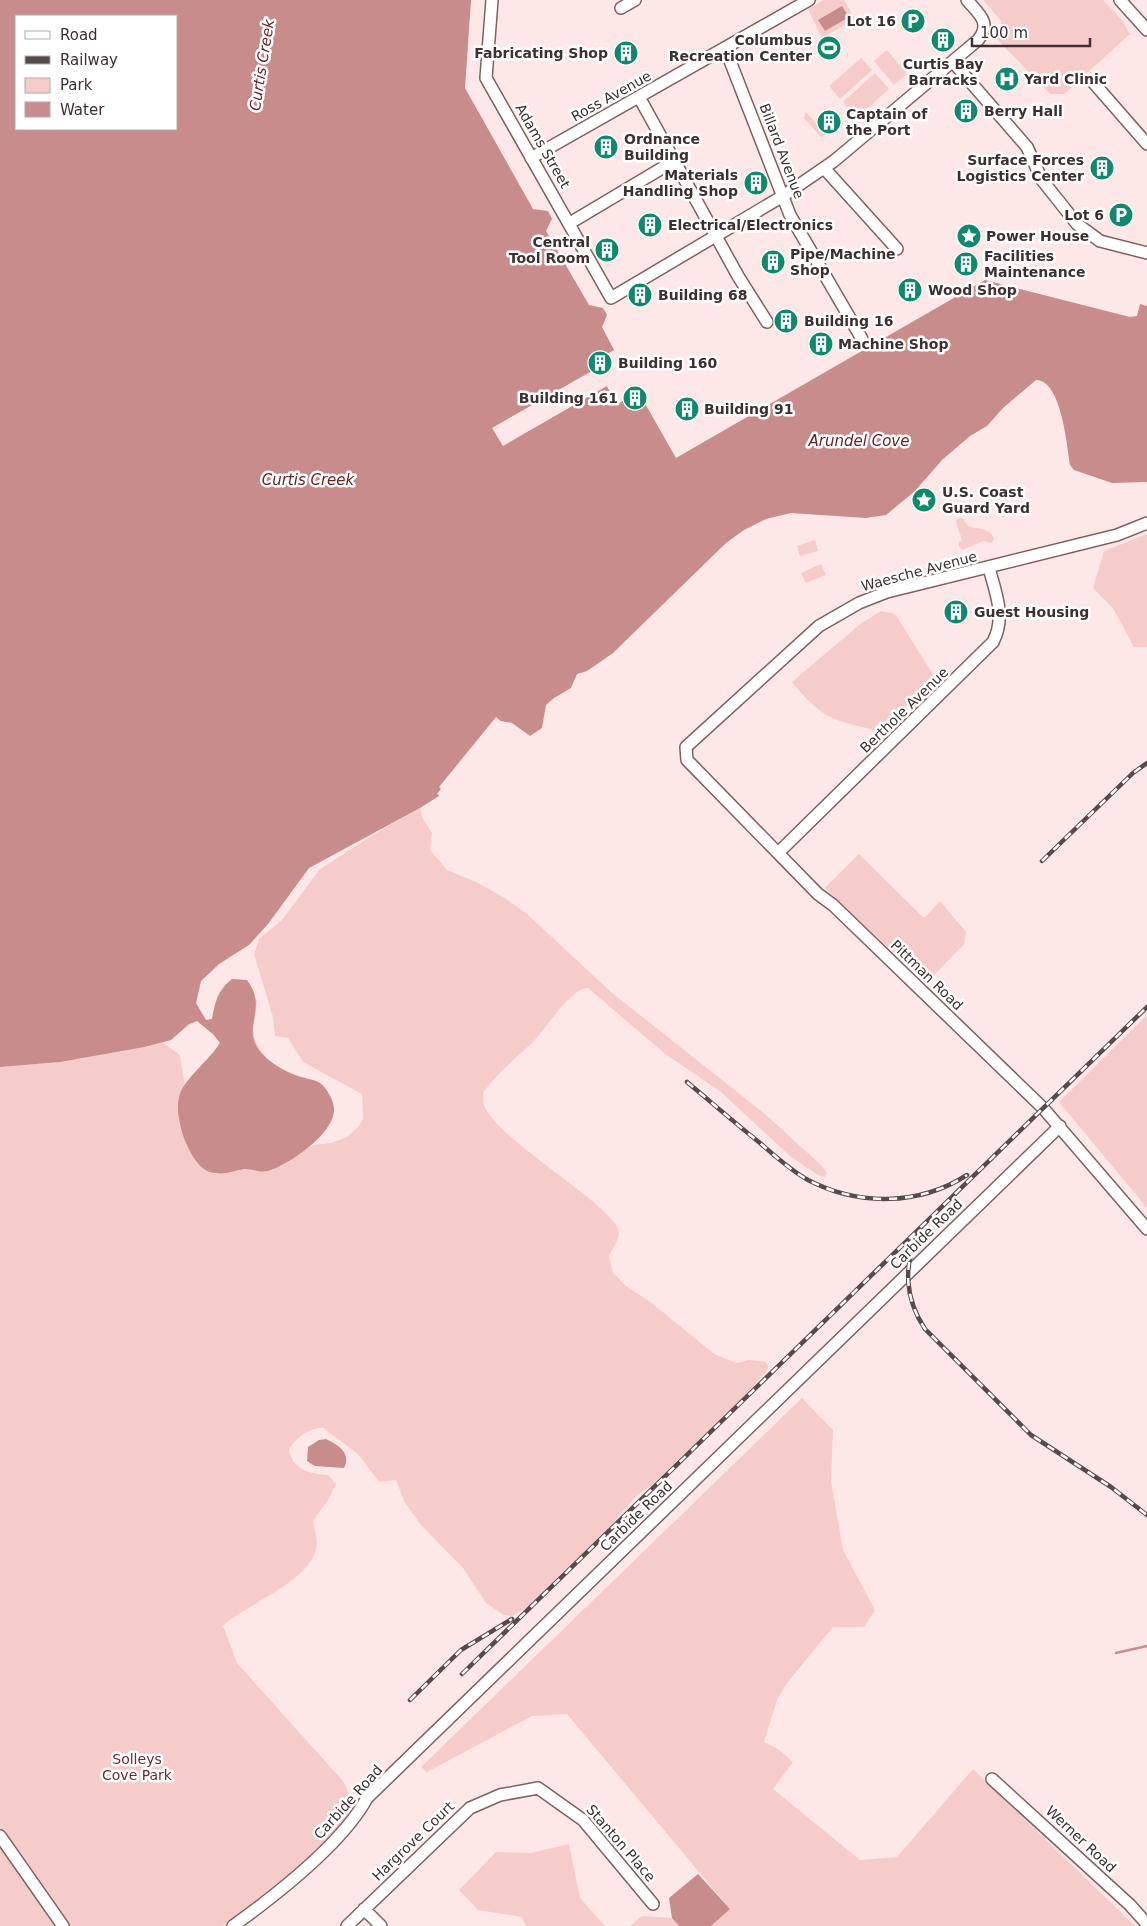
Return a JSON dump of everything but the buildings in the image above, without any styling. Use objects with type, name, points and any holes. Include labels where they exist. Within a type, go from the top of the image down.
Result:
[{"type":"street","name":"Adams Street","points":[[492,0],[486,78],[611,298],[716,237]]},
{"type":"street","points":[[621,8],[635,0]]},
{"type":"street","name":"Ross Avenue","points":[[531,158],[809,0]]},
{"type":"street","points":[[716,237],[783,196],[824,168],[978,40],[985,30],[984,20],[967,0]]},
{"type":"street","points":[[1120,0],[1147,30]]},
{"type":"street","name":"Billard Avenue","points":[[726,48],[790,215],[862,340]]},
{"type":"street","points":[[953,62],[1027,147],[1042,180],[1077,224],[1100,241],[1147,253]]},
{"type":"street","points":[[1092,82],[1147,144]]},
{"type":"street","points":[[639,97],[716,237],[767,322]]},
{"type":"street","points":[[570,223],[674,161]]},
{"type":"street","points":[[824,168],[897,249]]},
{"type":"street","name":"Waesche Avenue","points":[[686,747],[796,645],[837,614],[887,592],[1117,535],[1147,523]]},
{"type":"street","name":"Berthole Avenue","points":[[778,853],[993,642],[1000,624],[1000,613],[989,568]]},
{"type":"street","name":"Pittman Road","points":[[686,747],[687,760],[778,853],[1011,1076],[1060,1126],[1147,1229]]},
{"type":"street","name":"Carbide Road","points":[[233,1926],[332,1843],[358,1815],[367,1798],[1060,1126]]},
{"type":"street","name":"Werner Road","points":[[992,1779],[1068,1847],[1147,1924]]},
{"type":"street","name":"Stanton Place","points":[[538,1788],[583,1820],[654,1904]]},
{"type":"street","name":"Hargrove Court","points":[[347,1926],[470,1808],[500,1796],[538,1788]]},
{"type":"street","points":[[0,1836],[63,1926]]},
{"type":"street","points":[[364,1909],[380,1926]]},
{"type":"green space","points":[[824,0],[844,0],[855,19],[822,38],[808,9]]},
{"type":"green space","points":[[983,0],[1103,0],[1122,20],[1130,34],[1064,94],[1050,94],[993,35],[1000,28],[1001,21]]},
{"type":"green space","points":[[887,50],[907,74],[894,85],[874,61]]},
{"type":"green space","points":[[861,58],[872,70],[840,99],[829,86]]},
{"type":"green space","points":[[875,73],[889,89],[857,118],[843,102]]},
{"type":"green space","points":[[806,112],[826,135],[821,137],[804,118]]},
{"type":"green space","points":[[962,517],[968,526],[990,532],[994,539],[991,543],[984,541],[962,550],[959,546],[959,542],[962,541],[956,520]]},
{"type":"green space","points":[[1147,534],[1147,647],[1134,647],[1113,608],[1093,588],[1104,551]]},
{"type":"green space","points":[[815,540],[818,551],[800,556],[797,546]]},
{"type":"green space","points":[[821,564],[826,575],[806,583],[801,573]]},
{"type":"green space","points":[[881,611],[895,614],[936,679],[879,731],[830,717],[812,704],[792,682],[859,625]]},
{"type":"green space","name":"Solleys Cove Park","points":[[420,808],[423,819],[432,833],[430,850],[447,870],[476,882],[505,898],[527,914],[611,992],[765,1114],[821,1165],[827,1173],[825,1177],[818,1175],[791,1157],[721,1092],[664,1053],[588,988],[573,995],[565,1003],[531,1044],[500,1073],[483,1093],[484,1105],[493,1119],[510,1136],[580,1191],[614,1222],[619,1236],[609,1257],[613,1273],[626,1286],[653,1304],[714,1354],[737,1363],[749,1360],[766,1362],[768,1369],[744,1397],[652,1485],[636,1496],[600,1538],[559,1575],[540,1597],[530,1606],[512,1616],[504,1615],[486,1603],[463,1568],[421,1525],[404,1501],[396,1480],[379,1482],[358,1454],[323,1428],[313,1429],[303,1434],[289,1450],[294,1462],[303,1470],[328,1475],[336,1484],[328,1500],[313,1521],[317,1544],[313,1557],[292,1580],[223,1626],[237,1663],[343,1781],[352,1800],[353,1812],[330,1840],[262,1898],[223,1926],[0,1926],[0,1067],[60,1062],[219,964],[201,981],[196,1004],[206,1020],[212,1019],[218,994],[232,979],[257,1000],[254,1036],[266,1057],[211,1058],[220,1042],[197,1021],[162,1042],[180,1055],[185,1086],[179,1098],[214,1174],[247,1169],[266,1172],[314,1145],[331,1143],[347,1137],[359,1126],[363,1118],[362,1094],[303,1062],[288,1038],[275,1036],[273,1017],[254,954],[259,939],[282,920],[320,869],[381,830]]},
{"type":"green space","points":[[859,854],[924,918],[940,901],[966,932],[964,944],[934,975],[890,950],[825,888]]},
{"type":"green space","points":[[1147,1015],[1147,1208],[1059,1102]]},
{"type":"green space","points":[[802,1398],[833,1430],[831,1481],[843,1550],[875,1610],[864,1627],[833,1627],[787,1683],[777,1700],[764,1742],[778,1749],[793,1762],[773,1789],[860,1860],[897,1857],[973,1769],[1135,1926],[711,1926],[730,1909],[567,1714],[532,1716],[427,1772],[421,1767]]},
{"type":"green space","points":[[569,1844],[580,1898],[605,1926],[526,1926],[522,1917],[478,1910],[459,1890],[496,1852],[531,1853]]},
{"type":"green space","points":[[642,1916],[672,1918],[679,1926],[630,1926]]},
{"type":"water","name":"Curtis Creek","points":[[0,0],[471,0],[465,88],[533,209],[548,211],[552,219],[546,231],[589,305],[603,308],[607,315],[602,327],[614,350],[593,362],[617,404],[628,398],[633,406],[643,400],[676,458],[985,280],[1130,317],[1137,316],[1140,304],[1147,306],[1147,482],[1112,483],[1074,470],[1070,465],[1065,429],[1057,401],[1045,383],[1036,380],[1003,408],[987,426],[970,436],[942,460],[915,491],[886,515],[866,518],[791,513],[766,519],[744,530],[726,543],[613,653],[587,671],[577,674],[571,688],[546,705],[542,728],[530,736],[512,723],[501,721],[439,796],[309,868],[268,924],[249,945],[219,964],[201,981],[196,1003],[206,1020],[212,1019],[218,997],[227,983],[232,979],[247,980],[253,989],[255,998],[253,1037],[259,1050],[279,1067],[295,1075],[317,1082],[328,1091],[334,1106],[332,1119],[319,1138],[298,1155],[277,1168],[268,1171],[245,1169],[227,1173],[209,1172],[195,1160],[181,1128],[178,1112],[179,1097],[191,1076],[220,1043],[213,1034],[197,1021],[189,1024],[171,1040],[144,1047],[60,1062],[0,1067]]},
{"type":"water","points":[[842,6],[849,17],[825,31],[818,20]]},
{"type":"water","points":[[326,1439],[339,1446],[345,1454],[346,1463],[344,1468],[315,1466],[307,1461],[308,1447],[319,1440]]},
{"type":"water","points":[[698,1874],[730,1909],[711,1926],[679,1926],[672,1918],[669,1898]]},
{"type":"pier","points":[[597,368],[607,386],[503,446],[492,428]]},
{"type":"pier","points":[[496,717],[503,723],[441,797],[437,794],[441,789],[439,787]]},
{"type":"waterway","points":[[1116,1653],[1147,1646]]},
{"type":"railway","points":[[1042,861],[1133,773],[1147,763]]},
{"type":"railway","points":[[462,1674],[1147,1007]]},
{"type":"railway","points":[[687,1082],[789,1167],[801,1176],[827,1189],[847,1195],[868,1198],[909,1197],[929,1193],[967,1175]]},
{"type":"railway","points":[[920,1232],[910,1256],[908,1281],[913,1306],[925,1329],[1031,1435],[1111,1487],[1147,1515]]},
{"type":"railway","points":[[410,1700],[461,1650],[512,1619]]},
{"type":"place","name":"Lot 16","points":[[913,21]]},
{"type":"place","name":"Curtis Bay Barracks","points":[[943,40]]},
{"type":"place","name":"Columbus Recreation Center","points":[[829,48]]},
{"type":"place","name":"Fabricating Shop","points":[[626,53]]},
{"type":"place","name":"Yard Clinic","points":[[1007,79]]},
{"type":"place","name":"Berry Hall","points":[[966,111]]},
{"type":"place","name":"Captain of the Port","points":[[829,122]]},
{"type":"place","name":"Ordnance Building","points":[[606,147]]},
{"type":"place","name":"Surface Forces Logistics Center","points":[[1102,168]]},
{"type":"place","name":"Materials Handling Shop","points":[[756,183]]},
{"type":"place","name":"Lot 6","points":[[1121,215]]},
{"type":"place","name":"Electrical/Electronics","points":[[650,225]]},
{"type":"place","name":"Power House","points":[[969,236]]},
{"type":"place","name":"Central Tool Room","points":[[607,250]]},
{"type":"place","name":"Pipe/Machine Shop","points":[[773,262]]},
{"type":"place","name":"Facilities Maintenance","points":[[966,264]]},
{"type":"place","name":"Wood Shop","points":[[910,290]]},
{"type":"place","name":"Building 68","points":[[640,295]]},
{"type":"place","name":"Building 16","points":[[786,321]]},
{"type":"place","name":"Machine Shop","points":[[821,344]]},
{"type":"place","name":"Building 160","points":[[600,363]]},
{"type":"place","name":"Building 161","points":[[635,398]]},
{"type":"place","name":"Building 91","points":[[687,409]]},
{"type":"place","name":"U.S. Coast Guard Yard","points":[[924,500]]},
{"type":"place","name":"Guest Housing","points":[[956,612]]},
{"type":"water label","name":"Arundel Cove","points":[[859,441]]}]
